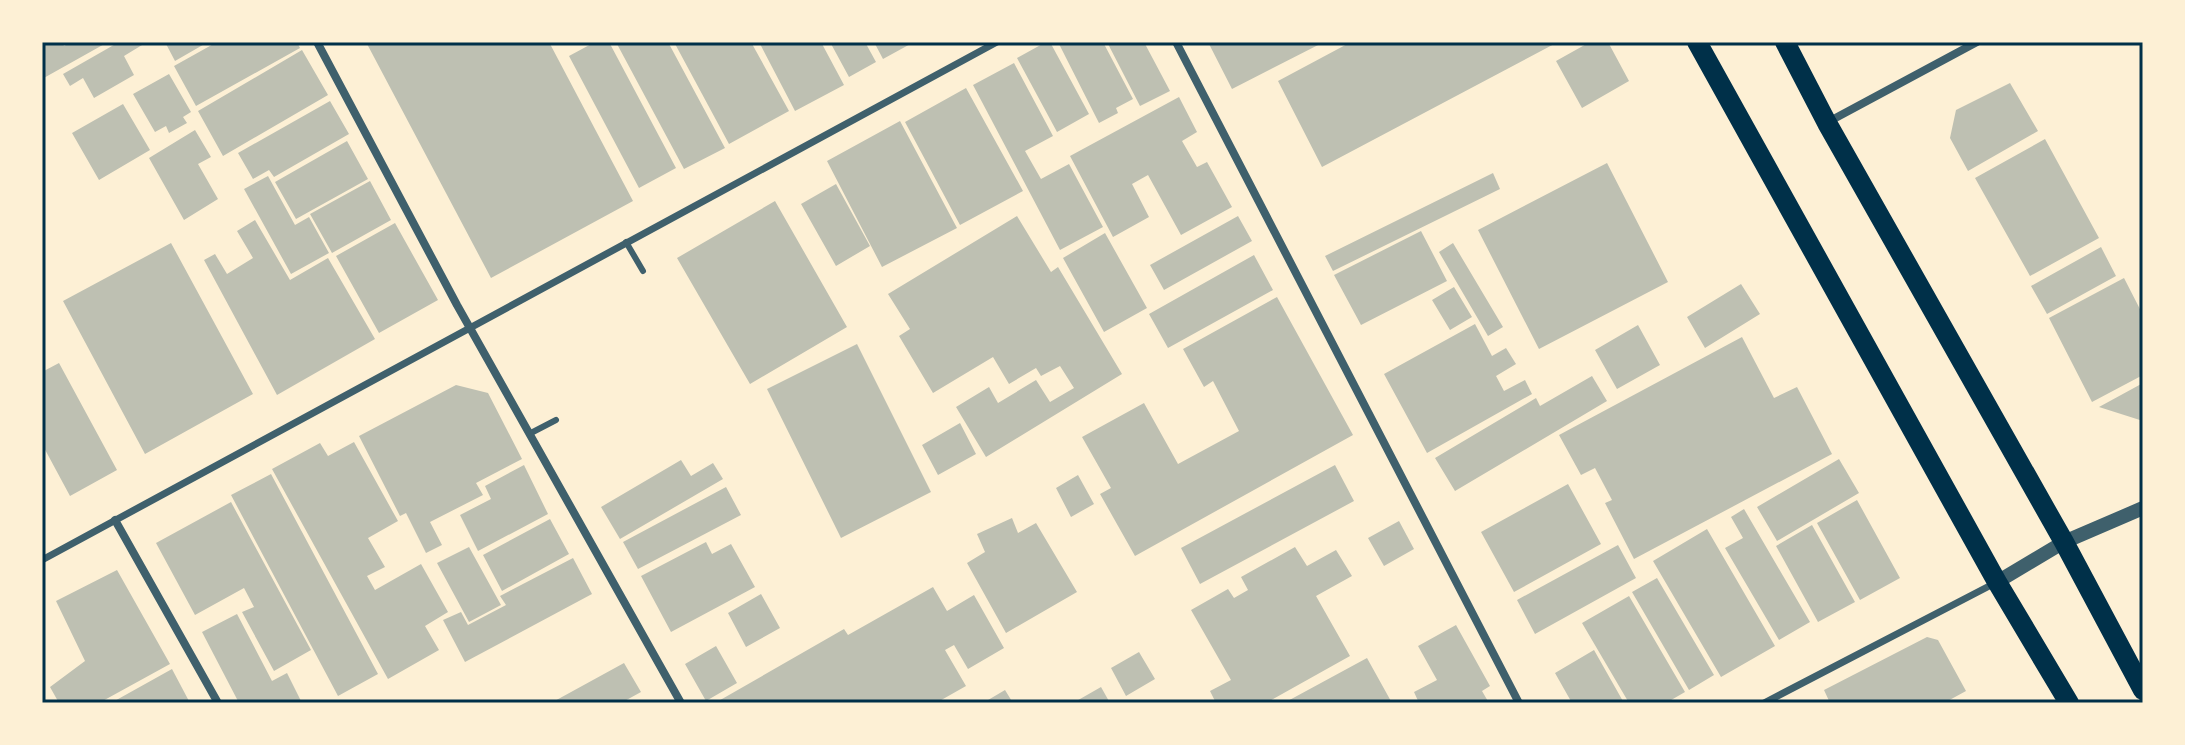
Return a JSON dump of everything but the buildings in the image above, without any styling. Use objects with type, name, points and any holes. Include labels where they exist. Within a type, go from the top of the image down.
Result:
[{"type":"main road","points":[[1697,42],[1997,582],[2069,703]]},
{"type":"main road","points":[[1785,42],[1827,123],[2064,542],[2143,690]]},
{"type":"street","points":[[317,42],[470,329],[681,703]]},
{"type":"street","points":[[42,560],[997,42]]},
{"type":"street","points":[[1176,42],[1519,703]]},
{"type":"street","points":[[1827,123],[1977,42]]},
{"type":"street","points":[[1764,703],[1997,582],[2064,542],[2143,508]]},
{"type":"street","points":[[115,520],[218,703]]},
{"type":"lane","points":[[626,242],[643,271]]},
{"type":"lane","points":[[529,434],[556,420]]}]
